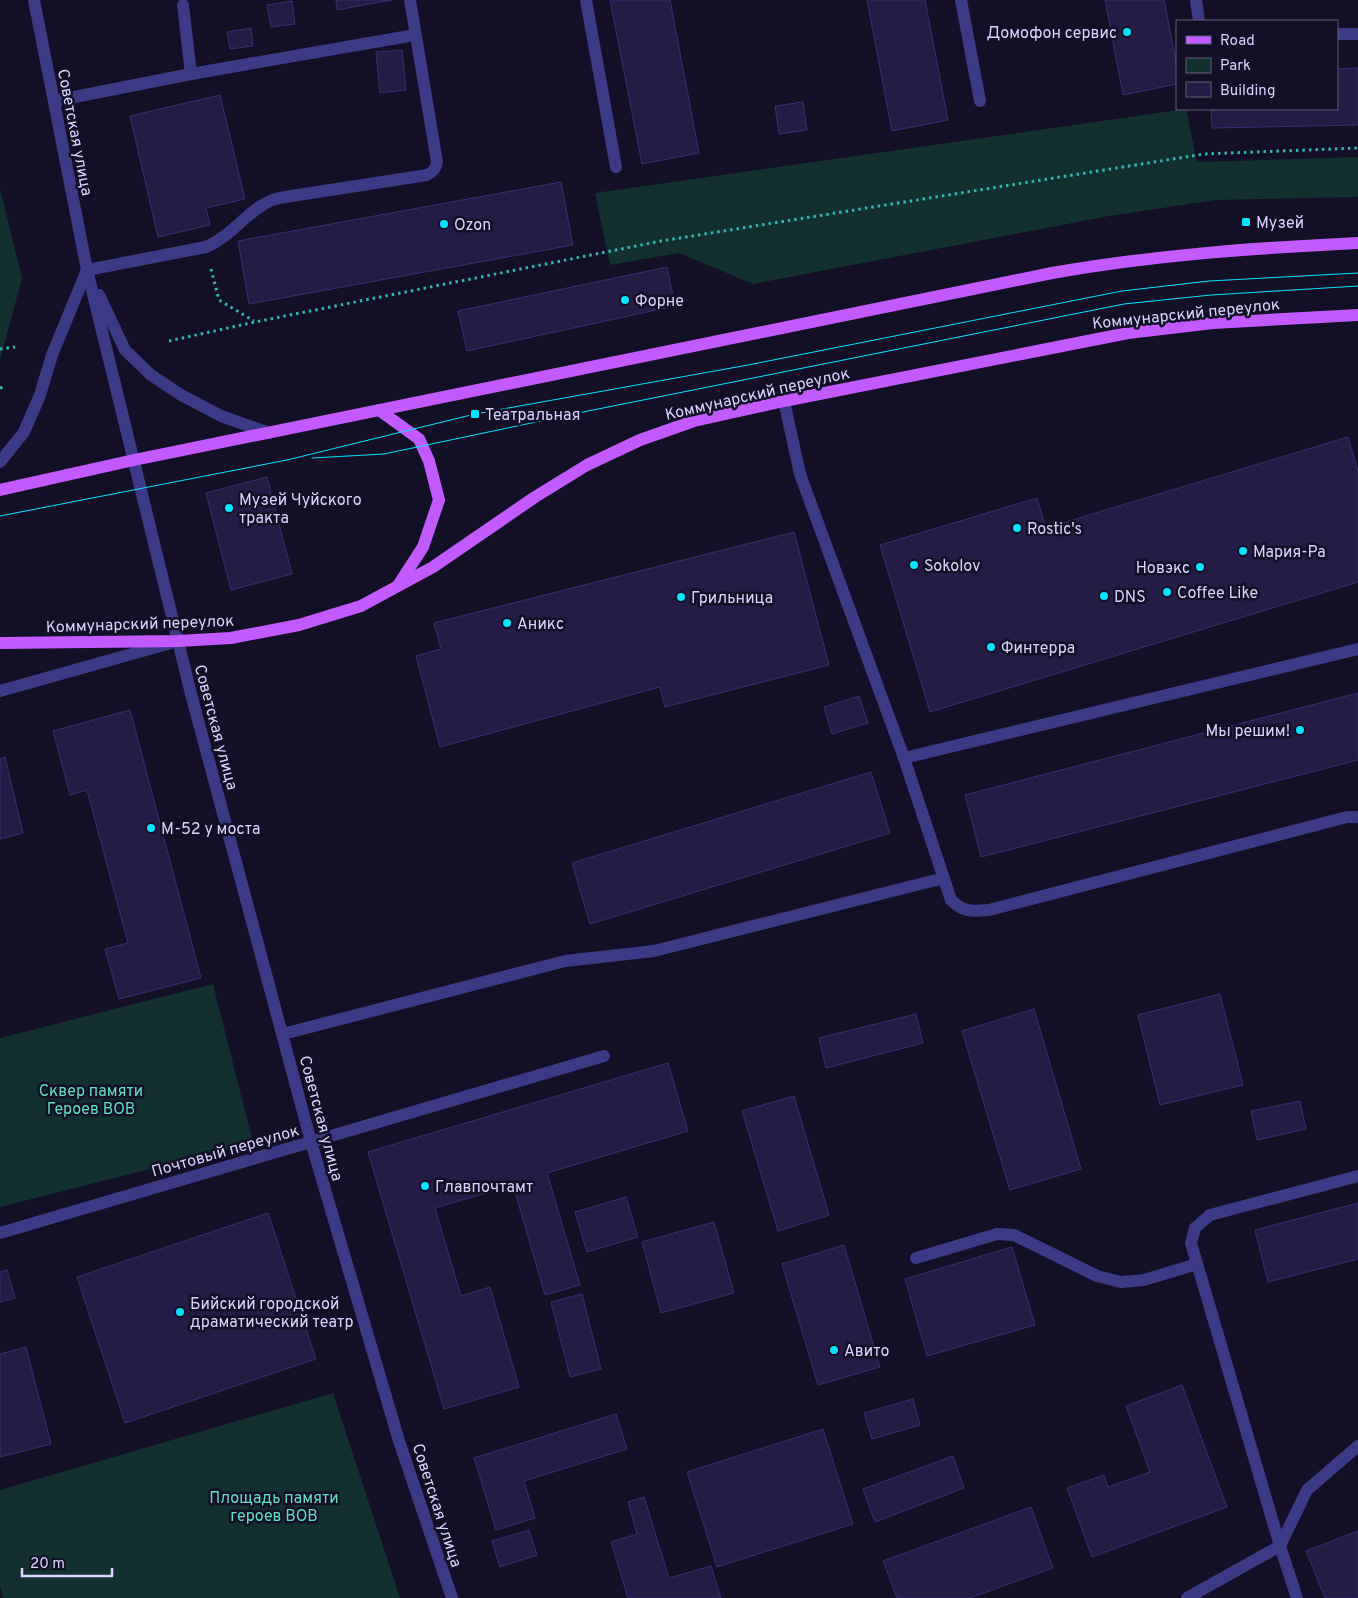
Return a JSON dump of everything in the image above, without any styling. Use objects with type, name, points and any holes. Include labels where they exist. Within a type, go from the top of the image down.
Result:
[{"type":"main road","points":[[0,490],[134,460],[1052,273],[1118,262],[1207,252],[1358,243]]},
{"type":"main road","name":"Коммунарский переулок","points":[[0,644],[178,641],[231,638],[300,625],[361,606],[433,567],[535,497],[587,465],[640,440],[694,421],[784,401],[1128,333],[1213,324],[1358,315]]},
{"type":"main road","points":[[379,410],[419,439],[429,461],[438,500],[423,547],[397,586]]},
{"type":"street","name":"Советская улица","points":[[34,0],[88,270],[178,641],[311,1142],[399,1441],[452,1598]]},
{"type":"street","points":[[88,270],[206,247],[219,241],[269,201],[285,196],[427,175],[432,172],[436,168],[437,162],[410,0]]},
{"type":"street","points":[[586,0],[616,167]]},
{"type":"street","points":[[961,0],[980,101]]},
{"type":"street","points":[[1196,0],[1199,20]]},
{"type":"street","points":[[183,5],[192,74]]},
{"type":"street","points":[[1338,34],[1358,34]]},
{"type":"street","points":[[54,101],[192,74],[415,35]]},
{"type":"street","points":[[88,270],[126,350],[152,376],[181,395],[221,416],[269,433]]},
{"type":"street","points":[[0,462],[24,432],[40,395],[52,355],[88,270]]},
{"type":"street","points":[[784,401],[800,474],[904,758],[952,900],[958,907],[967,911],[989,910],[1347,817],[1358,817]]},
{"type":"street","points":[[0,691],[178,641]]},
{"type":"street","points":[[904,758],[1358,650]]},
{"type":"street","points":[[283,1034],[565,961],[654,951],[944,878]]},
{"type":"street","name":"Почтовый переулок","points":[[0,1233],[604,1056]]},
{"type":"street","points":[[1298,1598],[1280,1546],[1191,1243],[1195,1228],[1210,1215],[1358,1176]]},
{"type":"street","points":[[916,1258],[996,1234],[1014,1235],[1097,1276],[1121,1282],[1144,1280],[1197,1264]]},
{"type":"street","points":[[1186,1598],[1280,1546],[1307,1490],[1358,1446]]},
{"type":"path","points":[[169,341],[660,241],[1204,154],[1358,148]]},
{"type":"path","points":[[206,247],[219,300],[255,322]]},
{"type":"path","points":[[0,349],[15,346]]},
{"type":"green space","points":[[1179,110],[1186,110],[1197,162],[1358,157],[1358,197],[1216,200],[1109,216],[753,284],[679,253],[610,265],[595,193]]},
{"type":"green space","points":[[0,188],[22,278],[0,360]]},
{"type":"green space","name":"Сквер памяти Героев ВОВ","points":[[213,984],[253,1143],[0,1207],[0,1038]]},
{"type":"green space","name":"Площадь памяти героев ВОВ","points":[[333,1393],[400,1598],[3,1598],[0,1586],[0,1490]]},
{"type":"building","points":[[336,0],[392,0],[337,10]]},
{"type":"building","points":[[610,0],[670,0],[699,153],[642,164]]},
{"type":"building","points":[[867,0],[925,0],[948,120],[892,131]]},
{"type":"building","points":[[1105,0],[1164,0],[1176,61],[1176,84],[1123,95]]},
{"type":"building","points":[[292,1],[295,24],[271,27],[267,5]]},
{"type":"building","points":[[251,28],[253,46],[230,49],[227,32]]},
{"type":"building","points":[[402,50],[406,90],[380,93],[376,52]]},
{"type":"building","points":[[1358,68],[1358,125],[1212,128],[1211,110],[1338,110],[1338,69]]},
{"type":"building","points":[[220,95],[245,199],[206,208],[210,225],[158,237],[130,116]]},
{"type":"building","points":[[803,102],[807,130],[779,134],[775,106]]},
{"type":"building","points":[[561,182],[573,245],[249,304],[238,241]]},
{"type":"building","points":[[667,267],[675,306],[467,351],[458,311]]},
{"type":"building","points":[[1348,437],[1358,471],[1358,582],[930,712],[880,545],[1037,498],[1046,528]]},
{"type":"building","points":[[267,477],[292,574],[231,590],[206,493]]},
{"type":"building","points":[[794,532],[829,665],[665,707],[660,687],[440,747],[416,656],[441,649],[434,623]]},
{"type":"building","points":[[1358,693],[1358,760],[981,857],[965,795]]},
{"type":"building","points":[[859,696],[868,723],[832,734],[824,707]]},
{"type":"building","points":[[130,710],[201,978],[119,999],[105,949],[128,943],[87,790],[70,795],[53,731]]},
{"type":"building","points":[[5,757],[23,833],[0,839],[0,759]]},
{"type":"building","points":[[871,772],[890,833],[590,924],[572,863]]},
{"type":"building","points":[[1220,994],[1243,1085],[1160,1105],[1138,1015]]},
{"type":"building","points":[[1034,1009],[1081,1169],[1010,1190],[962,1031]]},
{"type":"building","points":[[916,1014],[923,1043],[826,1068],[819,1038]]},
{"type":"building","points":[[668,1063],[688,1131],[547,1173],[580,1285],[545,1295],[513,1185],[435,1208],[461,1296],[490,1287],[519,1387],[444,1409],[368,1152]]},
{"type":"building","points":[[794,1096],[829,1215],[778,1231],[742,1111]]},
{"type":"building","points":[[1300,1101],[1306,1129],[1257,1140],[1251,1111]]},
{"type":"building","points":[[626,1197],[638,1237],[587,1252],[575,1212]]},
{"type":"building","points":[[1358,1203],[1358,1259],[1268,1282],[1255,1230]]},
{"type":"building","points":[[268,1213],[316,1359],[125,1423],[77,1277]]},
{"type":"building","points":[[714,1222],[734,1293],[661,1313],[642,1242]]},
{"type":"building","points":[[844,1245],[880,1367],[818,1385],[782,1264]]},
{"type":"building","points":[[1012,1247],[1035,1325],[927,1356],[905,1279]]},
{"type":"building","points":[[7,1270],[15,1298],[0,1302],[0,1272]]},
{"type":"building","points":[[582,1294],[601,1369],[570,1377],[551,1302]]},
{"type":"building","points":[[26,1347],[51,1444],[0,1457],[0,1354]]},
{"type":"building","points":[[1182,1385],[1227,1507],[1092,1557],[1067,1488],[1104,1475],[1108,1487],[1150,1472],[1126,1406]]},
{"type":"building","points":[[913,1399],[920,1425],[872,1439],[864,1413]]},
{"type":"building","points":[[616,1414],[627,1449],[524,1481],[535,1518],[496,1530],[474,1458]]},
{"type":"building","points":[[823,1429],[853,1524],[717,1567],[687,1472]]},
{"type":"building","points":[[953,1456],[964,1488],[875,1522],[863,1489]]},
{"type":"building","points":[[644,1497],[669,1578],[711,1566],[721,1598],[628,1598],[611,1542],[637,1534],[628,1502]]},
{"type":"building","points":[[1031,1507],[1053,1568],[970,1598],[897,1598],[883,1561]]},
{"type":"building","points":[[529,1530],[537,1555],[500,1567],[492,1541]]},
{"type":"building","points":[[1358,1531],[1358,1598],[1325,1598],[1306,1551]]},
{"type":"tram line","points":[[0,516],[287,460],[475,414],[748,365],[1122,291],[1209,281],[1358,273]]},
{"type":"tram line","points":[[312,458],[384,454],[593,410],[1124,304],[1211,295],[1358,286]]},
{"type":"place","name":"Домофон сервис","points":[[1127,32]]},
{"type":"place","name":"Музей","points":[[1246,222]]},
{"type":"place","name":"Ozon","points":[[444,224]]},
{"type":"place","name":"Форне","points":[[625,300]]},
{"type":"place","name":"Театральная","points":[[475,414]]},
{"type":"place","name":"Музей Чуйского тракта","points":[[229,508]]},
{"type":"place","name":"Rostic's","points":[[1017,528]]},
{"type":"place","name":"Мария-Ра","points":[[1243,551]]},
{"type":"place","name":"Sokolov","points":[[914,565]]},
{"type":"place","name":"Новэкс","points":[[1200,567]]},
{"type":"place","name":"Coffee Like","points":[[1167,592]]},
{"type":"place","name":"DNS","points":[[1104,596]]},
{"type":"place","name":"Грильница","points":[[681,597]]},
{"type":"place","name":"Аникс","points":[[507,623]]},
{"type":"place","name":"Финтерра","points":[[991,647]]},
{"type":"place","name":"Мы решим!","points":[[1300,730]]},
{"type":"place","name":"М-52 у моста","points":[[151,828]]},
{"type":"place","name":"Главпочтамт","points":[[425,1186]]},
{"type":"place","name":"Бийский городской драматический театр","points":[[180,1312]]},
{"type":"place","name":"Авито","points":[[834,1350]]}]
